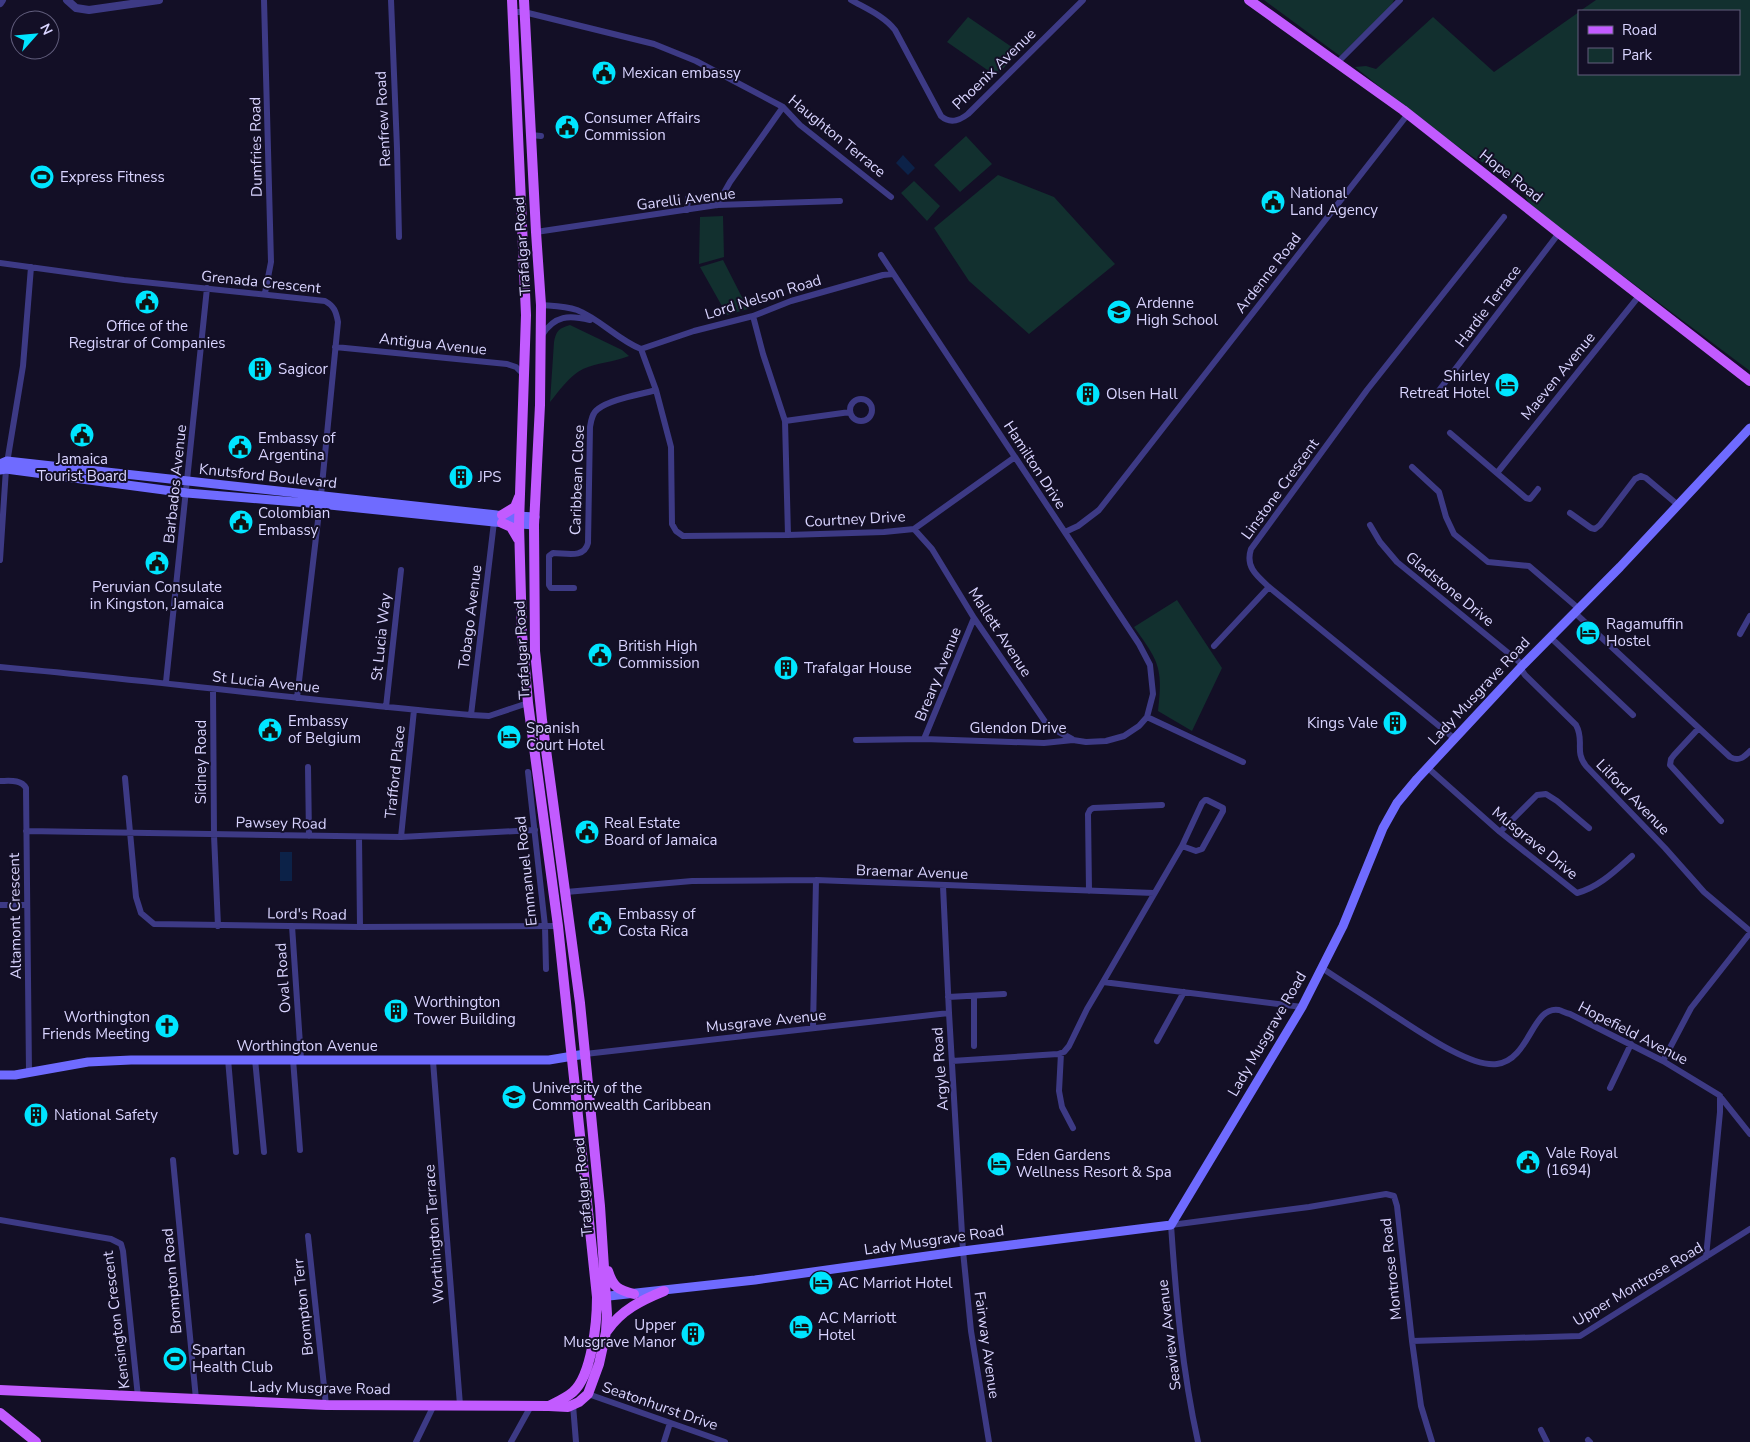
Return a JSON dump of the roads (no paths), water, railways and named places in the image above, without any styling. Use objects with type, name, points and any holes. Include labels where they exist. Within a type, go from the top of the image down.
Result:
[{"type":"main road","name":"Trafalgar Road","points":[[512,0],[526,315],[519,520],[522,634],[528,703],[558,926],[602,1296]]},
{"type":"main road","name":"Trafalgar Road","points":[[524,0],[536,136],[536,232],[542,336],[535,521],[535,651],[542,720],[586,1054],[603,1253],[602,1296]]},
{"type":"main road","name":"Hope Road","points":[[1248,0],[1408,114],[1559,234],[1750,381]]},
{"type":"main road","points":[[526,315],[541,305]]},
{"type":"main road","name":"Lady Musgrave Road","points":[[602,1296],[755,1280],[1171,1224],[1302,1007],[1343,926],[1383,828],[1397,802],[1550,637],[1620,567],[1750,428]]},
{"type":"main road","name":"Knutsford Boulevard","points":[[3,466],[188,482],[499,520],[535,521]]},
{"type":"main road","name":"Knutsford Boulevard","points":[[3,466],[187,493],[320,499]]},
{"type":"main road","points":[[519,542],[515,530],[499,520],[515,507],[521,488]]},
{"type":"main road","name":"Worthington Avenue","points":[[0,1075],[15,1075],[88,1062],[228,1059],[549,1060],[586,1054]]},
{"type":"main road","points":[[603,1253],[608,1274],[613,1283],[620,1290],[634,1294]]},
{"type":"main road","points":[[606,1332],[614,1319],[620,1314],[664,1291]]},
{"type":"main road","points":[[573,1405],[588,1394],[599,1364],[606,1332],[602,1296]]},
{"type":"main road","points":[[549,1406],[573,1392],[581,1381],[593,1343],[602,1296]]},
{"type":"main road","name":"Lady Musgrave Road","points":[[0,1390],[326,1405],[549,1406],[562,1408],[573,1405]]},
{"type":"main road","points":[[0,1413],[36,1442]]},
{"type":"street","points":[[67,0],[76,8],[88,10],[159,0]]},
{"type":"street","name":"Dumfries Road","points":[[264,0],[271,262],[265,293]]},
{"type":"street","name":"Renfrew Road","points":[[391,0],[398,148],[399,237]]},
{"type":"street","name":"Phoenix Avenue","points":[[851,0],[890,23],[941,116],[945,120],[951,121],[968,114],[1083,0]]},
{"type":"street","points":[[1337,62],[1400,0]]},
{"type":"street","name":"Haughton Terrace","points":[[513,12],[524,12],[654,44],[696,61],[783,107],[800,125],[890,197]]},
{"type":"street","points":[[717,205],[730,182],[783,107]]},
{"type":"street","name":"Ardenne Road","points":[[1065,532],[1078,526],[1099,510],[1408,114]]},
{"type":"street","points":[[687,210],[688,198]]},
{"type":"street","name":"Garelli Avenue","points":[[536,232],[717,205],[840,201]]},
{"type":"street","name":"Linstone Crescent","points":[[1455,739],[1269,587],[1251,568],[1249,562],[1251,549],[1367,390],[1504,217]]},
{"type":"street","name":"Hardie Terrace","points":[[1437,393],[1559,234]]},
{"type":"street","name":"Hamilton Drive","points":[[881,255],[1139,644],[1150,665],[1154,694],[1147,717]]},
{"type":"street","name":"Grenada Crescent","points":[[0,263],[124,280],[325,300],[331,304],[336,312],[338,322],[297,698]]},
{"type":"street","points":[[0,560],[3,466],[23,366],[31,267]]},
{"type":"street","name":"Lord Nelson Road","points":[[642,348],[694,331],[753,316],[791,301],[883,275],[894,274]]},
{"type":"street","name":"Barbados Avenue","points":[[166,682],[207,288]]},
{"type":"street","name":"Maeven Avenue","points":[[1497,473],[1639,296]]},
{"type":"street","points":[[541,305],[577,310],[631,345],[642,348],[656,390]]},
{"type":"street","points":[[542,336],[548,326],[568,316],[596,321]]},
{"type":"street","points":[[753,316],[785,421],[788,535]]},
{"type":"street","name":"Antigua Avenue","points":[[335,347],[508,364],[516,367],[524,376]]},
{"type":"street","name":"Courtney Drive","points":[[656,390],[671,447],[672,524],[676,531],[683,536],[788,535],[884,532],[914,529],[1014,457]]},
{"type":"street","name":"Caribbean Close","points":[[574,588],[551,588],[549,585],[550,556],[553,553],[581,554],[586,549],[588,543],[591,418],[596,410],[607,404],[656,390]]},
{"type":"street","points":[[785,421],[850,412]]},
{"type":"street","points":[[1450,433],[1528,499],[1532,498],[1538,488]]},
{"type":"street","points":[[1412,467],[1439,492],[1449,526],[1454,534],[1467,545],[1488,562],[1530,566],[1698,729],[1730,757],[1735,760],[1742,758],[1750,751]]},
{"type":"street","points":[[1570,513],[1591,528],[1595,528],[1600,525],[1635,479],[1640,476],[1646,478],[1678,505]]},
{"type":"street","name":"Tobago Avenue","points":[[471,715],[499,520]]},
{"type":"street","name":"Gladstone Drive","points":[[1370,525],[1380,542],[1397,562],[1522,667]]},
{"type":"street","name":"Mallett Avenue","points":[[914,529],[932,549],[974,618],[1048,726],[1073,740]]},
{"type":"street","name":"St Lucia Way","points":[[386,707],[400,570]]},
{"type":"street","points":[[1214,646],[1269,587]]},
{"type":"street","points":[[1740,634],[1750,616]]},
{"type":"street","name":"Breary Avenue","points":[[924,739],[974,618]]},
{"type":"street","points":[[1550,637],[1632,715]]},
{"type":"street","name":"St Lucia Avenue","points":[[0,667],[166,682],[213,689],[471,715],[489,716],[528,703]]},
{"type":"street","name":"Lilford Avenue","points":[[1522,667],[1525,675],[1576,724],[1581,734],[1579,750],[1581,760],[1586,766],[1666,848],[1704,892],[1750,932],[1691,1008],[1663,1060]]},
{"type":"street","name":"Sidney Road","points":[[213,689],[214,835],[218,926]]},
{"type":"street","name":"Trafford Place","points":[[401,837],[414,710]]},
{"type":"street","points":[[1147,717],[1243,762]]},
{"type":"street","name":"Glendon Drive","points":[[856,740],[924,739],[1044,743],[1073,740],[1106,742],[1124,736],[1139,726],[1147,717]]},
{"type":"street","points":[[1698,729],[1671,759],[1670,765],[1721,821]]},
{"type":"street","points":[[308,767],[309,836]]},
{"type":"street","name":"Musgrave Drive","points":[[1428,768],[1500,832],[1577,892],[1591,889],[1632,856]]},
{"type":"street","name":"Emmanuel Road","points":[[528,772],[545,926],[546,969]]},
{"type":"street","name":"Lord's Road","points":[[125,778],[136,897],[141,913],[154,924],[360,927],[558,926]]},
{"type":"street","name":"Altamont Crescent","points":[[0,780],[18,781],[24,784],[26,788],[29,1072]]},
{"type":"street","points":[[1500,832],[1537,795],[1546,794],[1589,828]]},
{"type":"street","points":[[952,1062],[1061,1053],[1069,1046],[1087,1009],[1182,846],[1204,800],[1220,805],[1223,808],[1223,812],[1202,849],[1196,851],[1182,846]]},
{"type":"street","points":[[1089,891],[1088,814],[1090,810],[1093,808],[1162,805]]},
{"type":"street","name":"Pawsey Road","points":[[26,831],[401,837],[535,830]]},
{"type":"street","points":[[359,837],[360,927]]},
{"type":"street","points":[[813,1028],[816,880]]},
{"type":"street","name":"Braemar Avenue","points":[[566,892],[692,881],[816,880],[1154,893]]},
{"type":"street","name":"Argyle Road","points":[[943,886],[948,1013],[963,1251]]},
{"type":"street","points":[[0,904],[27,905]]},
{"type":"street","name":"Oval Road","points":[[292,926],[300,1150]]},
{"type":"street","name":"Hopefield Avenue","points":[[1322,968],[1446,1048],[1481,1062],[1495,1064],[1506,1062],[1518,1054],[1545,1012],[1558,1010],[1663,1060],[1720,1094],[1750,1134]]},
{"type":"street","points":[[1103,982],[1302,1007]]},
{"type":"street","points":[[1158,1041],[1184,992]]},
{"type":"street","points":[[948,997],[1004,994]]},
{"type":"street","points":[[974,996],[974,1046]]},
{"type":"street","name":"Musgrave Avenue","points":[[586,1054],[948,1013]]},
{"type":"street","points":[[1610,1088],[1631,1044]]},
{"type":"street","points":[[1061,1053],[1058,1079],[1059,1091],[1062,1107],[1073,1128]]},
{"type":"street","points":[[228,1059],[236,1152]]},
{"type":"street","points":[[254,1059],[264,1152]]},
{"type":"street","name":"Worthington Terrace","points":[[433,1061],[460,1405]]},
{"type":"street","points":[[1706,1257],[1720,1112],[1720,1094]]},
{"type":"street","name":"Brompton Road","points":[[173,1160],[196,1399]]},
{"type":"street","name":"Montrose Road","points":[[1171,1224],[1309,1207],[1386,1194],[1394,1196],[1397,1206],[1421,1406],[1432,1442]]},
{"type":"street","name":"Kensington Crescent","points":[[0,1220],[111,1239],[121,1244],[138,1397]]},
{"type":"street","name":"Seaview Avenue","points":[[1171,1224],[1178,1325],[1198,1442]]},
{"type":"street","name":"Upper Montrose Road","points":[[1412,1341],[1580,1336],[1750,1228]]},
{"type":"street","name":"Brompton Terr","points":[[308,1236],[326,1405]]},
{"type":"street","name":"Fairway Avenue","points":[[963,1251],[971,1331],[989,1442]]},
{"type":"street","name":"Seatonhurst Drive","points":[[588,1394],[725,1442]]},
{"type":"street","points":[[416,1442],[434,1405]]},
{"type":"street","points":[[573,1405],[576,1442]]},
{"type":"street","points":[[511,1442],[531,1406]]},
{"type":"street","points":[[664,1442],[670,1423]]},
{"type":"street","points":[[1541,1430],[1547,1442]]},
{"type":"water","points":[[903,155],[915,168],[908,175],[896,163]]},
{"type":"water","points":[[280,852],[292,852],[292,881],[280,881]]},
{"type":"place","name":"Mexican embassy","points":[[604,73]]},
{"type":"place","name":"Consumer Affairs Commission","points":[[567,127]]},
{"type":"place","name":"Express Fitness","points":[[42,177]]},
{"type":"place","name":"National Land Agency","points":[[1273,202]]},
{"type":"place","name":"Office of the Registrar of Companies","points":[[147,302]]},
{"type":"place","name":"Ardenne High School","points":[[1119,312]]},
{"type":"place","name":"Sagicor","points":[[260,369]]},
{"type":"place","name":"Shirley Retreat Hotel","points":[[1507,385]]},
{"type":"place","name":"Olsen Hall","points":[[1088,394]]},
{"type":"place","name":"Jamaica Tourist Board","points":[[82,435]]},
{"type":"place","name":"Embassy of Argentina","points":[[240,447]]},
{"type":"place","name":"JPS","points":[[461,477]]},
{"type":"place","name":"Colombian Embassy","points":[[241,522]]},
{"type":"place","name":"Peruvian Consulate in Kingston, Jamaica","points":[[157,563]]},
{"type":"place","name":"Ragamuffin Hostel","points":[[1588,633]]},
{"type":"place","name":"British High Commission","points":[[600,655]]},
{"type":"place","name":"Trafalgar House","points":[[786,668]]},
{"type":"place","name":"Kings Vale","points":[[1395,723]]},
{"type":"place","name":"Embassy of Belgium","points":[[270,730]]},
{"type":"place","name":"Spanish Court Hotel","points":[[509,737]]},
{"type":"place","name":"Real Estate Board of Jamaica","points":[[587,832]]},
{"type":"place","name":"Embassy of Costa Rica","points":[[600,923]]},
{"type":"place","name":"Worthington Tower Building","points":[[396,1011]]},
{"type":"place","name":"Worthington Friends Meeting","points":[[167,1026]]},
{"type":"place","name":"University of the Commonwealth Caribbean","points":[[514,1097]]},
{"type":"place","name":"National Safety","points":[[36,1115]]},
{"type":"place","name":"Vale Royal (1694)","points":[[1528,1162]]},
{"type":"place","name":"Eden Gardens Wellness Resort & Spa","points":[[999,1164]]},
{"type":"place","name":"AC Marriot Hotel","points":[[821,1283]]},
{"type":"place","name":"AC Marriott Hotel","points":[[801,1327]]},
{"type":"place","name":"Upper Musgrave Manor","points":[[693,1334]]},
{"type":"place","name":"Spartan Health Club","points":[[175,1359]]}]
